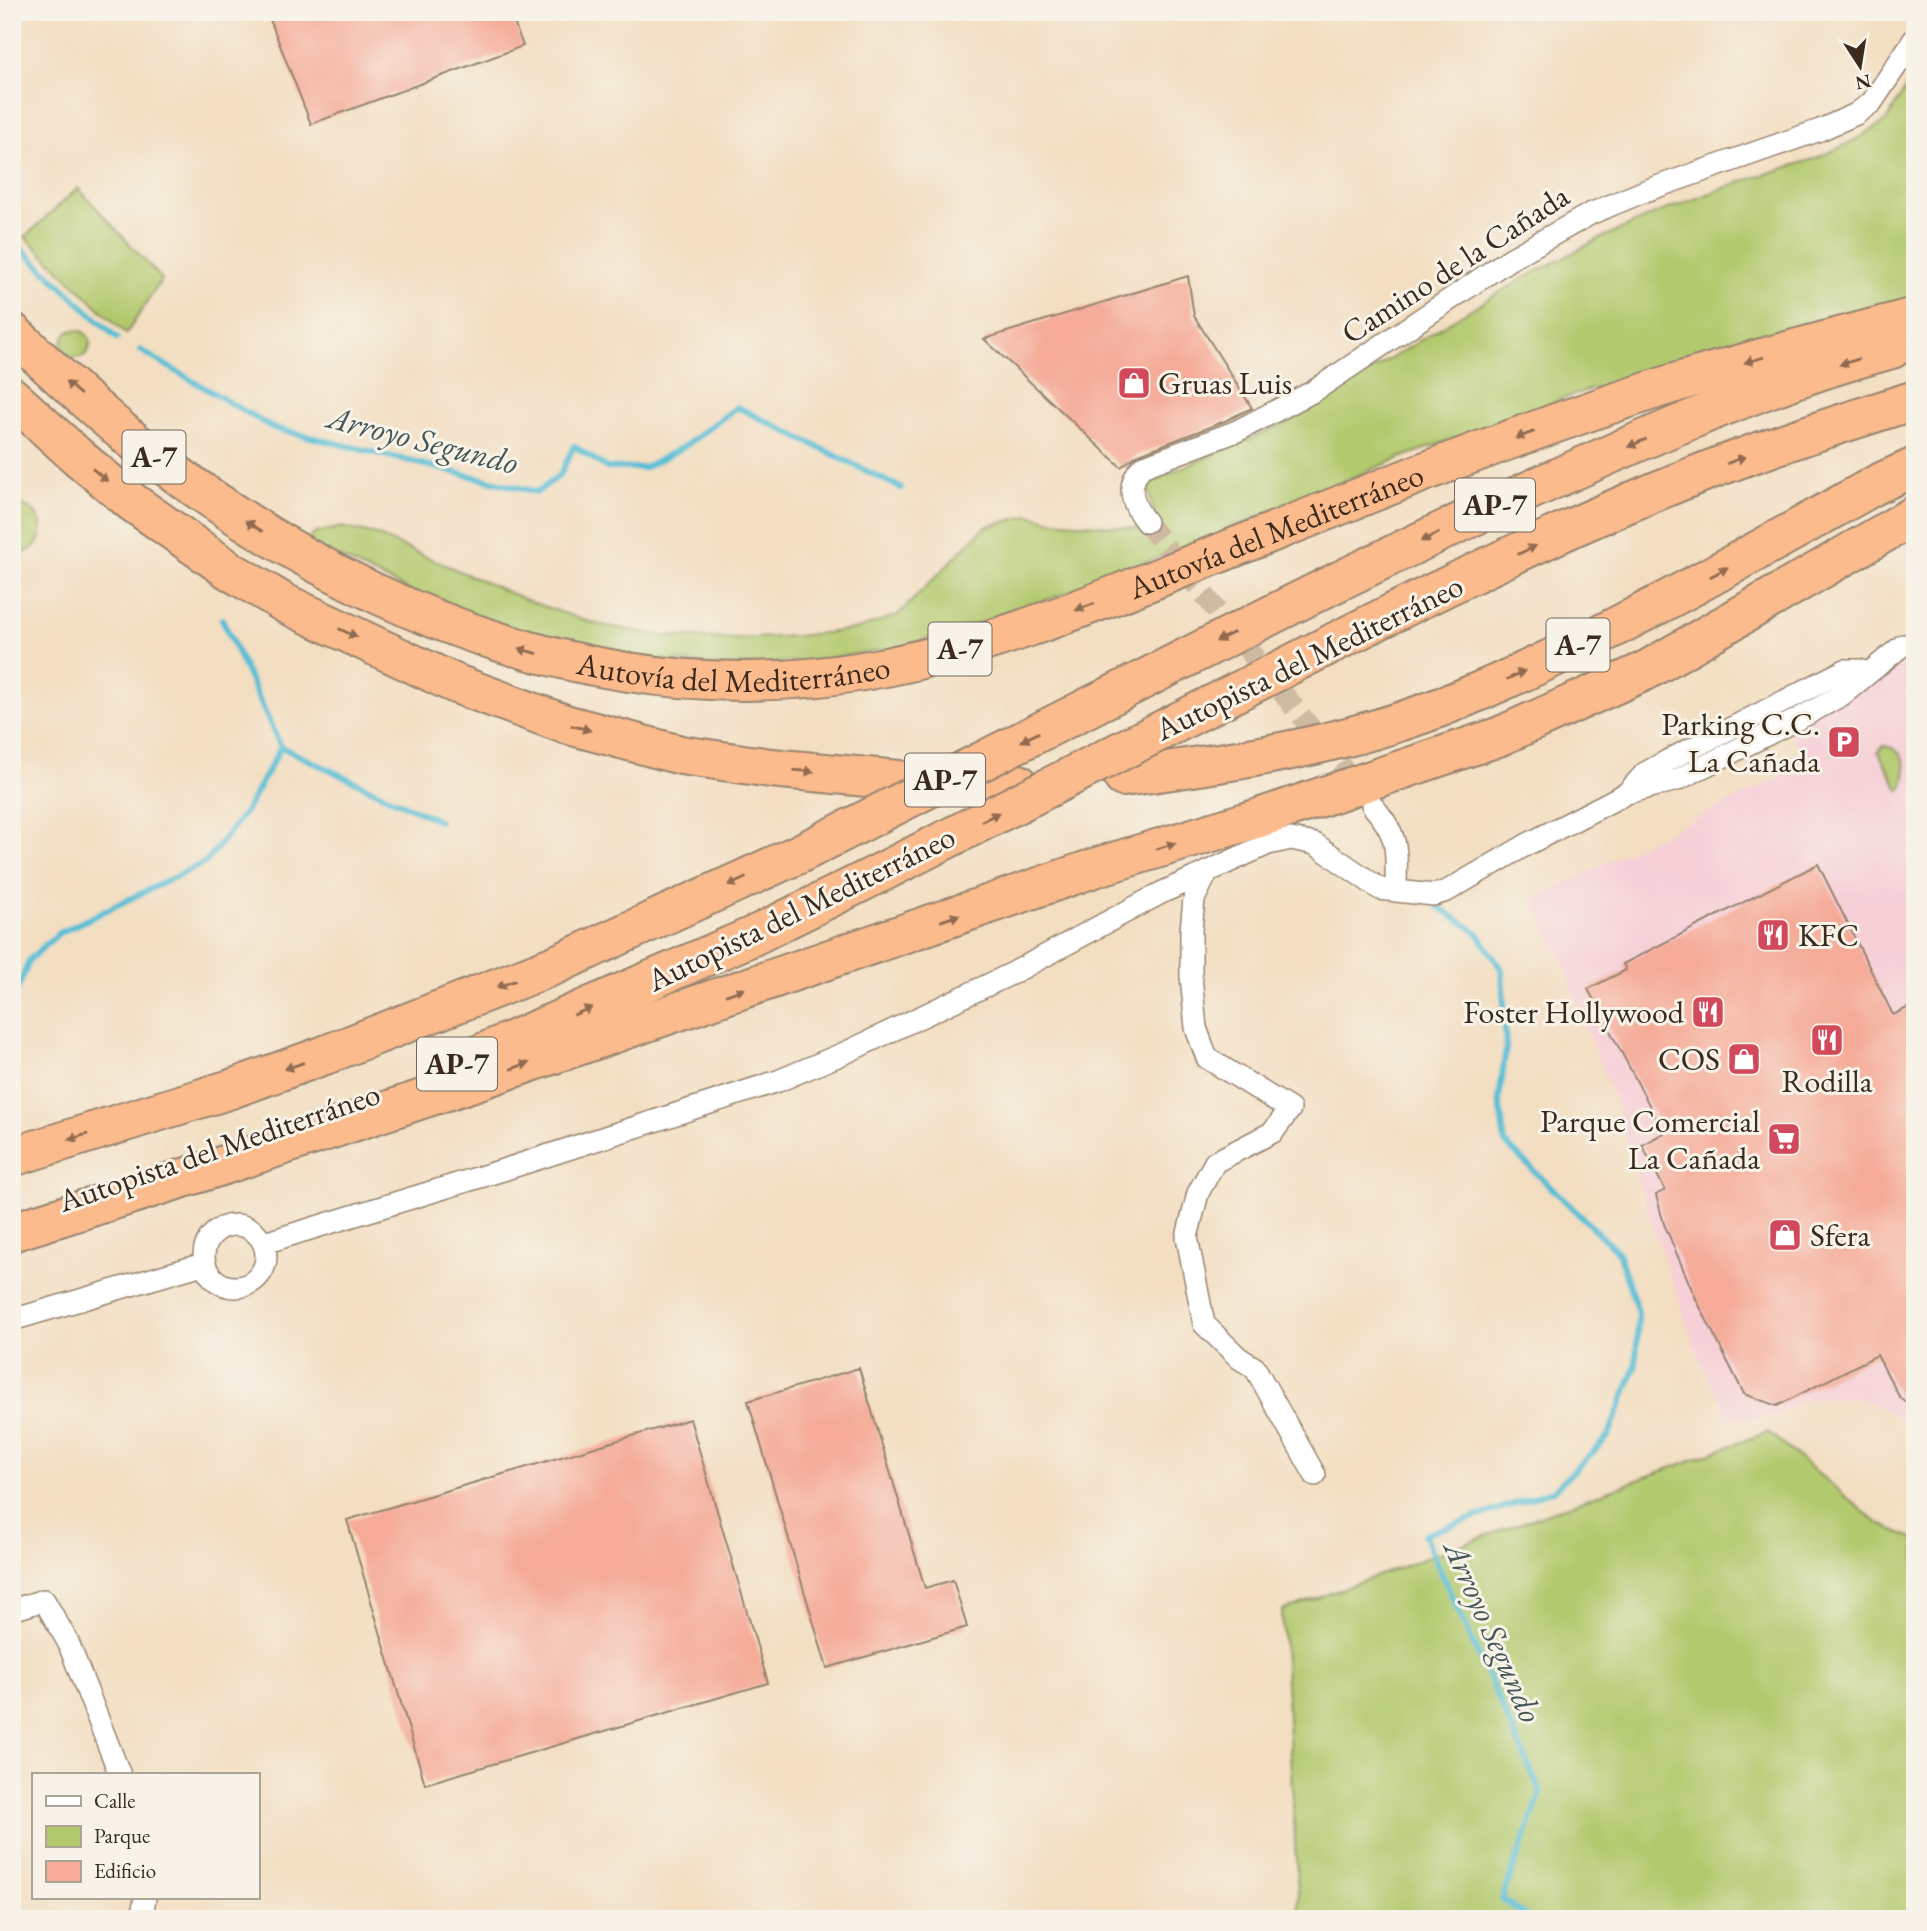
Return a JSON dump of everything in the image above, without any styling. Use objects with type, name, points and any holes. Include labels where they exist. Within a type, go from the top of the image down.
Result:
[{"type":"highway","name":"Autovía del Mediterráneo","points":[[12,332],[104,417],[161,463],[257,528],[312,561],[371,591],[498,643],[558,659],[628,673],[697,680],[759,681],[884,667],[965,648],[1099,602],[1429,470],[1590,411],[1759,359],[1915,317]]},
{"type":"highway","name":"Autopista del Mediterráneo","points":[[12,1157],[231,1089],[555,965],[799,854],[1303,598],[1512,497],[1781,384],[1915,343]]},
{"type":"highway","name":"Autovía del Mediterráneo","points":[[12,397],[132,502],[229,570],[286,604],[456,684],[565,724],[681,755],[771,768],[899,780]]},
{"type":"highway","name":"Autopista del Mediterráneo","points":[[12,1216],[354,1104],[476,1056],[753,936],[1360,629],[1540,543],[1664,488],[1785,441],[1915,400]]},
{"type":"highway","name":"A-7","points":[[1123,777],[1301,749],[1402,721],[1502,682],[1602,634],[1879,483],[1915,467]]},
{"type":"highway","points":[[1217,764],[1275,770],[1313,763],[1383,747],[1547,692],[1627,656],[1814,552],[1915,502]]},
{"type":"highway","points":[[12,1232],[428,1098],[1097,867],[1275,813],[1498,737],[1645,671],[1915,515]]},
{"type":"street","name":"Camino de la Cañada","points":[[1146,522],[1135,506],[1131,493],[1133,479],[1142,467],[1245,427],[1314,391],[1510,259],[1590,214],[1657,187],[1820,130],[1856,114],[1872,102],[1915,38]]},
{"type":"street","points":[[1657,785],[1690,760],[1807,701],[1909,642]]},
{"type":"street","points":[[264,1243],[503,1170],[778,1081],[849,1051],[1013,973],[1161,893],[1269,844],[1291,839],[1315,844],[1380,889],[1434,895],[1447,891],[1525,845],[1627,793],[1677,780],[1842,695],[1909,642]]},
{"type":"street","points":[[1627,793],[1645,773],[1665,762],[1845,670],[1860,670]]},
{"type":"street","points":[[1372,805],[1389,824],[1396,843],[1396,891]]},
{"type":"street","points":[[1208,871],[1194,899],[1191,930],[1191,976],[1196,1028],[1207,1058],[1290,1109],[1273,1132],[1215,1162],[1198,1193],[1186,1237],[1204,1324],[1239,1358],[1255,1368],[1315,1475]]},
{"type":"street","points":[[237,1224],[251,1228],[264,1243],[267,1259],[264,1268],[257,1279],[240,1287],[226,1287],[212,1278],[204,1264],[204,1246],[211,1234],[223,1226],[237,1224]]},
{"type":"street","points":[[12,1320],[204,1264]]},
{"type":"street","points":[[12,1610],[44,1600],[68,1642],[119,1773]]},
{"type":"street","points":[[141,1919],[145,1899]]},
{"type":"shaded area","name":"Parque Comercial La Cañada","points":[[1915,640],[1915,1429],[1884,1409],[1857,1398],[1807,1400],[1774,1415],[1752,1420],[1728,1416],[1698,1356],[1637,1179],[1617,1106],[1582,1018],[1567,971],[1533,899],[1801,767],[1801,755],[1786,725]]},
{"type":"green space","points":[[1915,72],[1915,297],[1582,392],[1400,458],[1113,576],[999,617],[896,648],[817,660],[727,666],[649,659],[500,626],[429,600],[305,541],[316,533],[342,527],[376,535],[531,602],[596,624],[665,636],[734,639],[798,636],[858,629],[898,615],[985,527],[1030,515],[1053,521],[1142,529],[1155,515],[1148,491],[1155,479],[1289,422],[1520,280],[1597,240],[1657,213],[1740,182],[1814,159],[1852,142],[1886,121]]},
{"type":"green space","points":[[78,188],[162,279],[126,334],[25,237]]},
{"type":"green space","points":[[76,330],[86,334],[90,344],[86,354],[76,358],[66,354],[62,344],[66,334]]},
{"type":"green space","points":[[18,504],[37,515],[41,532],[39,541],[33,548],[24,553],[12,554],[12,505]]},
{"type":"green space","points":[[1883,746],[1897,751],[1903,760],[1905,780],[1899,790],[1878,751]]},
{"type":"green space","points":[[1768,1432],[1879,1524],[1915,1539],[1915,1919],[1298,1919],[1282,1611]]},
{"type":"building","points":[[267,12],[510,12],[523,46],[311,124]]},
{"type":"building","name":"Gruas Luis","points":[[1188,276],[1194,316],[1252,408],[1137,455],[1121,467],[984,339]]},
{"type":"building","name":"Parque Comercial La Cañada","points":[[1818,864],[1893,1015],[1915,1004],[1915,1408],[1900,1398],[1877,1355],[1777,1406],[1744,1394],[1696,1299],[1664,1224],[1656,1195],[1665,1190],[1642,1145],[1664,1133],[1588,989],[1626,970],[1623,964]]},
{"type":"building","points":[[859,1368],[925,1588],[953,1580],[967,1627],[827,1668],[748,1401]]},
{"type":"building","points":[[690,1419],[768,1683],[425,1784],[347,1520]]},
{"type":"waterway","name":"Arroyo Segundo","points":[[12,240],[117,338]]},
{"type":"waterway","name":"Arroyo Segundo","points":[[140,350],[273,428],[537,492],[560,475],[574,446],[607,468],[644,468],[685,446],[737,407],[901,488]]},
{"type":"waterway","points":[[17,990],[30,959],[59,933],[206,862],[245,812],[281,747],[222,619]]},
{"type":"waterway","points":[[281,747],[439,821]]},
{"type":"waterway","name":"Arroyo Segundo","points":[[1439,907],[1477,932],[1502,970],[1506,1048],[1499,1099],[1505,1143],[1618,1252],[1638,1312],[1636,1366],[1608,1437],[1554,1490],[1424,1535],[1541,1793],[1502,1899],[1531,1919]]},
{"type":"tunnel","points":[[1146,522],[1361,791]]},
{"type":"place","name":"Gruas Luis","points":[[1134,383]]},
{"type":"place","name":"Parking C.C. La Cañada","points":[[1844,742]]},
{"type":"place","name":"KFC","points":[[1773,935]]},
{"type":"place","name":"Foster Hollywood","points":[[1708,1012]]},
{"type":"place","name":"Rodilla","points":[[1827,1040]]},
{"type":"place","name":"COS","points":[[1744,1059]]},
{"type":"place","name":"Parque Comercial La Cañada","points":[[1784,1139]]},
{"type":"place","name":"Sfera","points":[[1785,1235]]}]
